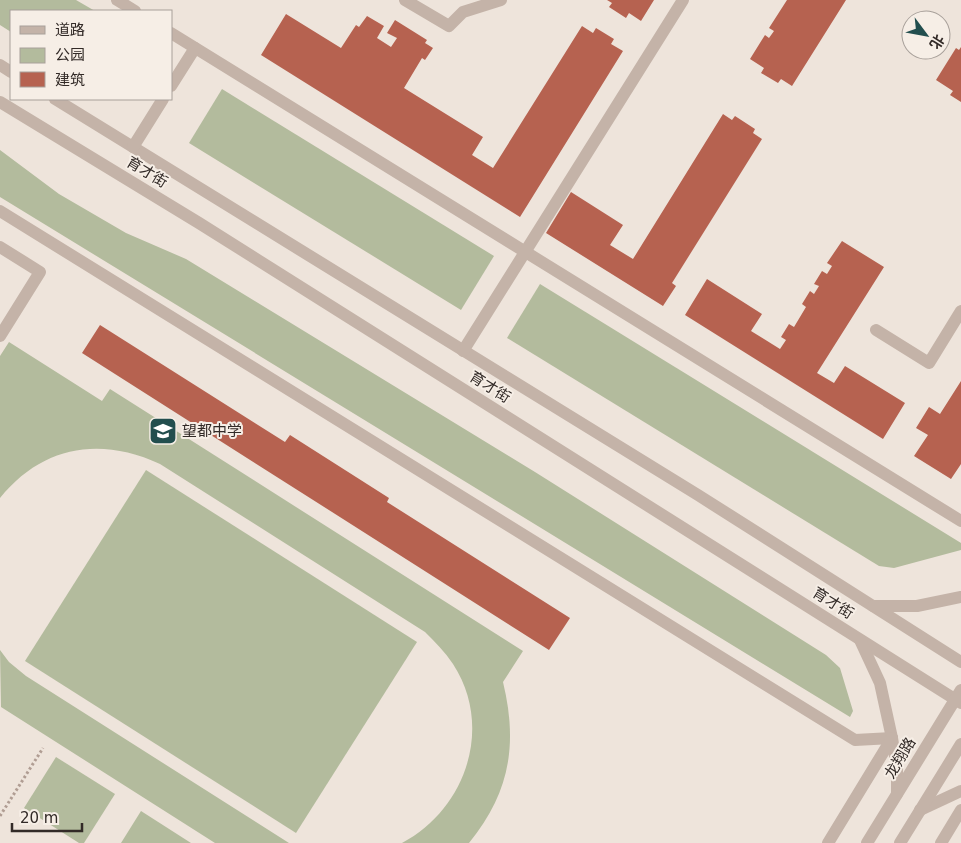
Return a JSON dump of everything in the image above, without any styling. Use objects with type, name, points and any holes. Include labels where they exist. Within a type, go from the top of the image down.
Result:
[{"type":"street","points":[[117,0],[133,10]]},
{"type":"street","points":[[406,0],[449,26],[463,12],[501,0]]},
{"type":"street","points":[[463,351],[683,0]]},
{"type":"street","points":[[172,34],[961,521]]},
{"type":"street","points":[[172,84],[194,48]]},
{"type":"street","name":"育才街","points":[[57,100],[698,495],[961,662]]},
{"type":"street","points":[[133,147],[162,100]]},
{"type":"street","name":"育才街","points":[[0,102],[199,224],[860,640],[959,698]]},
{"type":"street","points":[[0,211],[855,740],[892,738]]},
{"type":"street","points":[[0,247],[40,272],[0,336]]},
{"type":"street","points":[[876,330],[929,363],[961,311]]},
{"type":"street","points":[[873,606],[917,606],[961,597]]},
{"type":"street","points":[[860,640],[880,683],[897,768],[897,794]]},
{"type":"street","name":"龙翔路","points":[[867,843],[959,698]]},
{"type":"street","points":[[828,843],[892,738]]},
{"type":"street","points":[[900,843],[961,744]]},
{"type":"street","points":[[920,810],[961,791]]},
{"type":"street","points":[[941,843],[961,810]]},
{"type":"path","points":[[0,816],[43,748]]},
{"type":"green space","points":[[0,0],[76,0],[93,10],[10,10],[10,31],[0,25]]},
{"type":"green space","points":[[222,89],[494,256],[461,310],[189,143]]},
{"type":"green space","points":[[0,150],[59,194],[126,233],[186,259],[535,472],[826,655],[840,668],[853,711],[850,717],[0,197]]},
{"type":"green space","points":[[540,284],[961,543],[961,550],[894,568],[879,566],[507,338]]},
{"type":"green space","points":[[9,342],[102,401],[110,389],[523,651],[503,682],[508,705],[510,747],[502,786],[483,824],[469,843],[402,843],[424,828],[443,810],[457,788],[467,764],[472,739],[471,714],[465,688],[453,664],[425,632],[160,464],[138,455],[116,450],[94,449],[73,451],[53,457],[34,467],[16,480],[0,498],[0,356]]},
{"type":"green space","points":[[146,470],[417,642],[296,833],[25,661]]},
{"type":"green space","points":[[0,650],[9,662],[26,676],[289,843],[215,843],[1,707]]},
{"type":"green space","points":[[56,757],[115,794],[84,843],[79,843],[24,808]]},
{"type":"green space","points":[[141,811],[191,843],[121,843]]},
{"type":"building","points":[[607,0],[654,0],[641,21],[629,13],[626,18],[609,7],[612,3]]},
{"type":"building","points":[[787,0],[846,0],[792,86],[781,79],[778,83],[761,73],[764,68],[750,59],[765,35],[769,38],[774,31],[769,28]]},
{"type":"building","points":[[286,14],[341,48],[356,25],[359,27],[367,16],[384,26],[377,38],[391,47],[397,38],[387,33],[395,20],[427,40],[425,43],[433,48],[425,60],[422,58],[404,88],[483,137],[472,155],[493,168],[582,26],[593,33],[596,28],[614,39],[611,44],[623,51],[520,217],[261,55]]},
{"type":"building","points":[[961,47],[961,102],[950,95],[953,91],[936,80],[948,60],[951,60],[951,56],[956,48],[959,50]]},
{"type":"building","points":[[723,114],[732,120],[735,116],[755,129],[753,133],[762,139],[672,283],[676,286],[663,306],[546,233],[571,192],[623,225],[610,245],[633,259]]},
{"type":"building","points":[[842,241],[884,267],[817,373],[834,383],[845,366],[905,403],[883,439],[685,315],[707,279],[762,314],[751,331],[780,349],[786,340],[781,337],[789,324],[794,327],[806,307],[802,304],[810,291],[814,294],[819,286],[814,284],[822,271],[827,274],[832,266],[827,263]]},
{"type":"building","points":[[100,325],[285,442],[290,435],[389,498],[387,502],[570,618],[549,650],[82,353]]},
{"type":"building","points":[[961,381],[961,464],[951,479],[914,456],[928,435],[916,428],[929,407],[940,414]]},
{"type":"place","name":"望都中学","points":[[163,431]]}]
